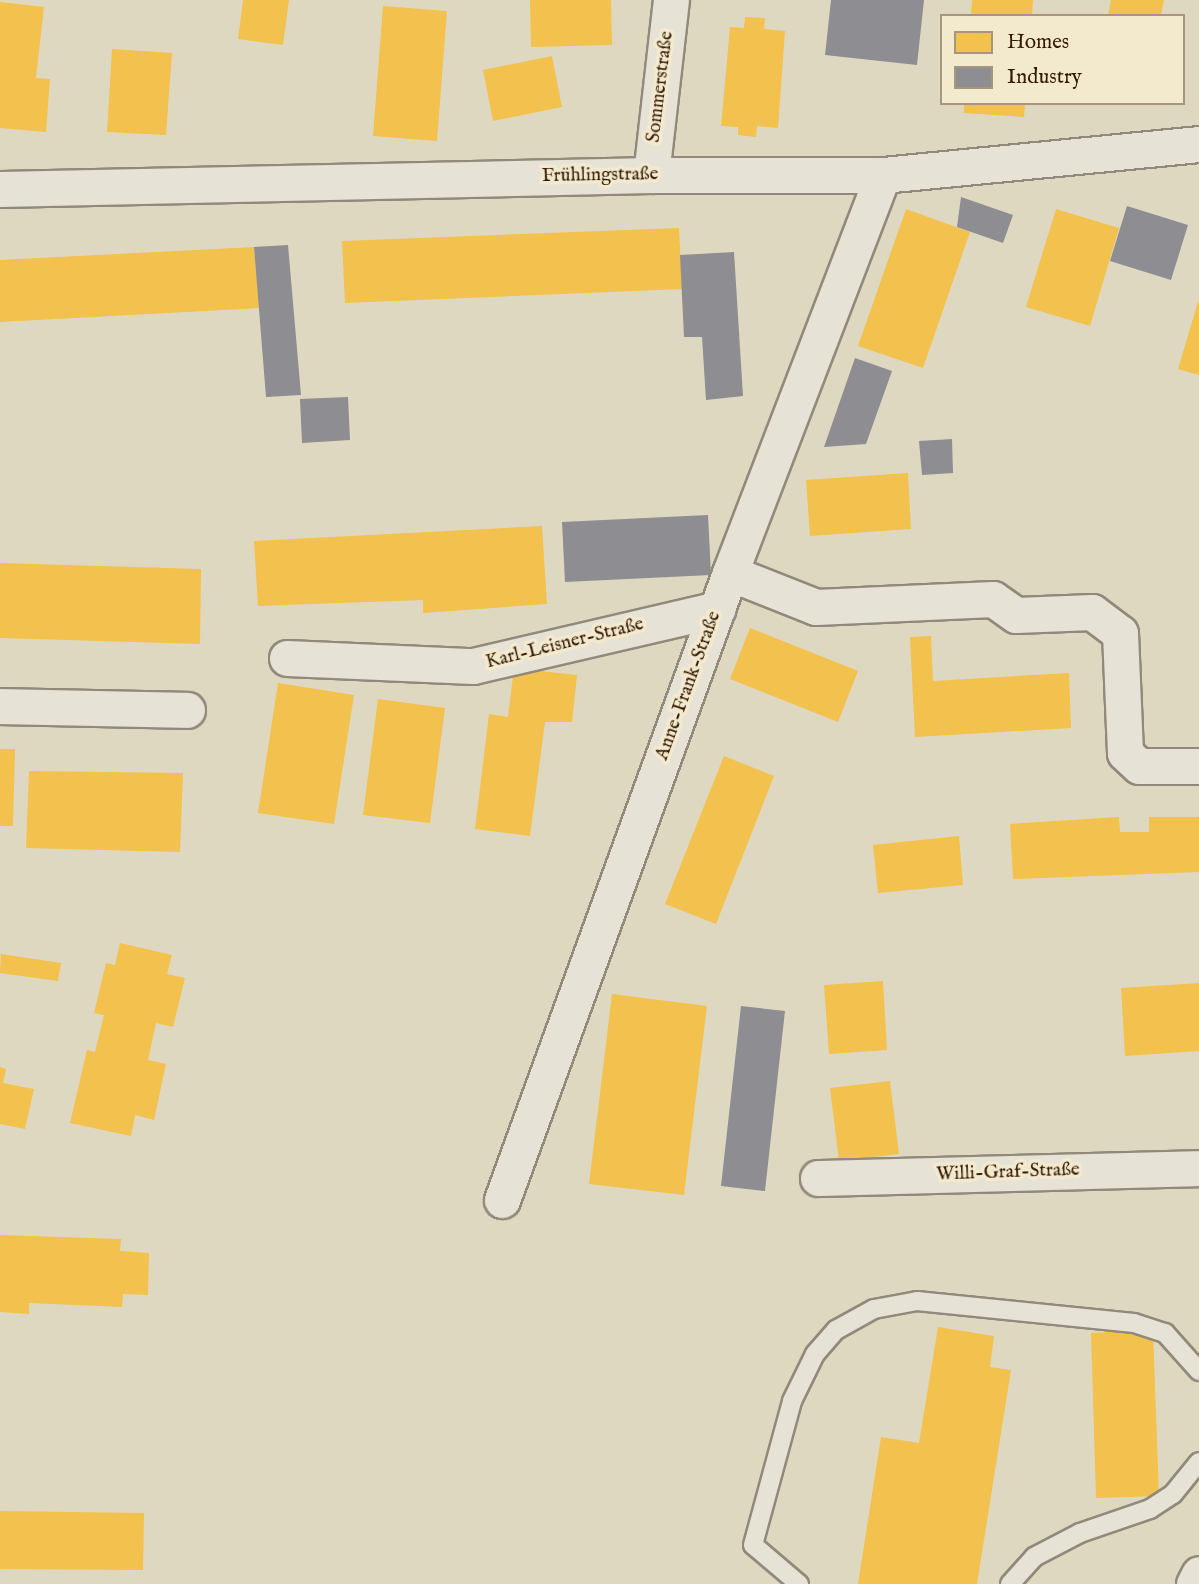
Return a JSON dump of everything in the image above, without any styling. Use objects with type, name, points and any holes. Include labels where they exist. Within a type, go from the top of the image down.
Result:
[{"type":"street","name":"Sommerstraße","points":[[650,175],[671,0]]},
{"type":"street","name":"Frühlingstraße","points":[[0,189],[650,175],[883,175],[1199,144]]},
{"type":"street","name":"Anne-Frank-Straße","points":[[502,1200],[730,573],[883,175]]},
{"type":"street","points":[[730,573],[816,607],[993,599],[1016,615],[1092,612],[1120,633],[1125,754],[1139,766],[1199,766]]},
{"type":"street","name":"Karl-Leisner-Straße","points":[[287,658],[473,666],[717,608]]},
{"type":"street","points":[[0,706],[187,710]]},
{"type":"street","name":"Willi-Graf-Straße","points":[[818,1178],[1199,1168]]},
{"type":"street","points":[[1194,1584],[1199,1574]]},
{"type":"lane","points":[[799,1584],[753,1545],[792,1401],[815,1354],[835,1330],[874,1309],[916,1301],[1134,1322],[1165,1333],[1199,1371]]},
{"type":"lane","points":[[1010,1584],[1034,1556],[1080,1533],[1150,1509],[1173,1494],[1199,1462]]},
{"type":"building: Homes","points":[[243,0],[289,0],[283,45],[238,39]]},
{"type":"building: Homes","points":[[530,0],[611,0],[612,45],[531,47]]},
{"type":"building: Homes","points":[[972,0],[1033,0],[1032,14],[971,14]]},
{"type":"building: Homes","points":[[1111,0],[1164,0],[1161,14],[1108,14]]},
{"type":"building: Homes","points":[[0,2],[44,7],[36,78],[50,79],[46,132],[0,128]]},
{"type":"building: Homes","points":[[383,6],[447,11],[437,141],[373,136]]},
{"type":"building: Homes","points":[[745,17],[765,18],[764,29],[785,31],[778,128],[757,126],[756,137],[738,135],[738,127],[721,126],[730,27],[744,28]]},
{"type":"building: Homes","points":[[112,49],[172,53],[166,135],[107,132]]},
{"type":"building: Homes","points":[[552,56],[562,107],[493,121],[483,70]]},
{"type":"building: Homes","points":[[964,105],[1025,105],[1024,117],[964,113]]},
{"type":"building: Homes","points":[[906,209],[970,232],[923,368],[858,346]]},
{"type":"building: Homes","points":[[1056,209],[1119,228],[1090,326],[1026,307]]},
{"type":"building: Homes","points":[[679,228],[682,289],[345,303],[342,241]]},
{"type":"building: Homes","points":[[254,247],[259,308],[0,322],[0,260]]},
{"type":"building: Homes","points":[[1199,302],[1199,375],[1178,369]]},
{"type":"building: Homes","points":[[908,473],[911,529],[810,536],[806,480]]},
{"type":"building: Homes","points":[[542,526],[547,604],[423,613],[423,600],[258,606],[254,541]]},
{"type":"building: Homes","points":[[0,563],[201,569],[200,644],[0,638]]},
{"type":"building: Homes","points":[[750,628],[858,671],[838,722],[730,679]]},
{"type":"building: Homes","points":[[931,636],[933,681],[1069,673],[1071,728],[915,737],[910,637]]},
{"type":"building: Homes","points":[[514,668],[577,675],[572,722],[545,722],[530,836],[475,829],[489,714],[508,717]]},
{"type":"building: Homes","points":[[278,683],[354,695],[334,824],[258,813]]},
{"type":"building: Homes","points":[[378,699],[445,708],[430,823],[363,815]]},
{"type":"building: Homes","points":[[0,749],[15,749],[13,826],[0,826]]},
{"type":"building: Homes","points":[[724,756],[774,776],[716,924],[665,904]]},
{"type":"building: Homes","points":[[29,771],[183,773],[180,852],[26,848]]},
{"type":"building: Homes","points":[[1119,817],[1120,832],[1149,832],[1149,817],[1199,817],[1199,872],[1013,879],[1010,824]]},
{"type":"building: Homes","points":[[959,836],[963,885],[878,893],[873,845]]},
{"type":"building: Homes","points":[[120,943],[172,955],[167,974],[185,978],[173,1027],[156,1023],[148,1060],[166,1064],[154,1120],[135,1115],[131,1136],[70,1123],[87,1050],[95,1052],[104,1015],[94,1013],[106,963],[115,965]]},
{"type":"building: Homes","points":[[1,954],[61,963],[58,981],[0,973]]},
{"type":"building: Homes","points":[[883,981],[887,1050],[829,1054],[824,985]]},
{"type":"building: Homes","points":[[1199,983],[1199,1051],[1125,1056],[1121,988]]},
{"type":"building: Homes","points":[[612,994],[707,1006],[684,1195],[589,1184]]},
{"type":"building: Homes","points":[[0,1067],[6,1069],[3,1083],[34,1089],[25,1129],[0,1124]]},
{"type":"building: Homes","points":[[890,1081],[899,1154],[839,1161],[830,1088]]},
{"type":"building: Homes","points":[[0,1235],[121,1239],[120,1251],[149,1253],[148,1295],[123,1294],[122,1307],[29,1303],[29,1314],[0,1312]]},
{"type":"building: Homes","points":[[938,1327],[994,1336],[990,1367],[1011,1370],[977,1584],[858,1584],[881,1437],[919,1443]]},
{"type":"building: Homes","points":[[1153,1330],[1159,1496],[1096,1498],[1091,1333]]},
{"type":"building: Homes","points":[[0,1511],[144,1513],[143,1570],[0,1569]]},
{"type":"building: Industry","points":[[831,0],[924,0],[917,65],[825,55]]},
{"type":"building: Industry","points":[[961,197],[1013,215],[1003,243],[957,227]]},
{"type":"building: Industry","points":[[1127,206],[1188,225],[1171,280],[1110,261]]},
{"type":"building: Industry","points":[[288,245],[301,395],[266,397],[254,247]]},
{"type":"building: Industry","points":[[734,252],[743,396],[706,400],[702,337],[684,337],[680,255]]},
{"type":"building: Industry","points":[[855,358],[892,371],[866,444],[824,447]]},
{"type":"building: Industry","points":[[348,397],[350,440],[302,443],[300,399]]},
{"type":"building: Industry","points":[[952,439],[953,473],[922,475],[919,441]]},
{"type":"building: Industry","points":[[708,515],[711,575],[565,582],[562,522]]},
{"type":"building: Industry","points":[[741,1006],[785,1011],[765,1191],[721,1186]]}]
